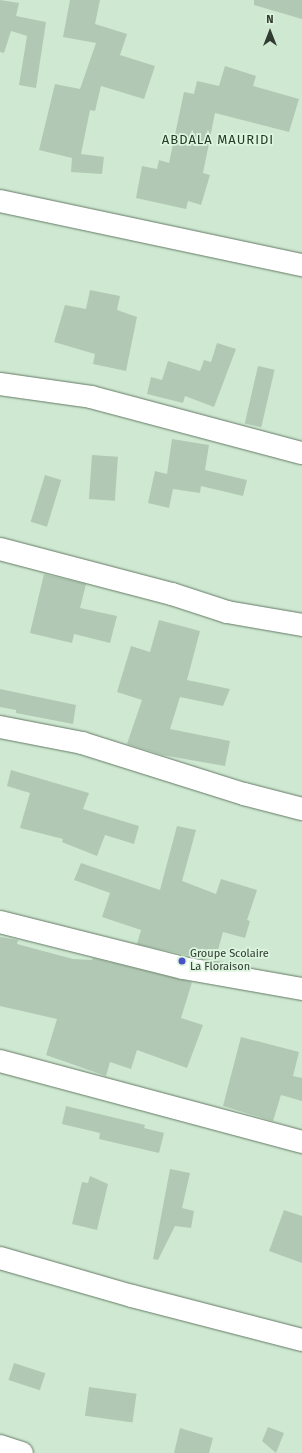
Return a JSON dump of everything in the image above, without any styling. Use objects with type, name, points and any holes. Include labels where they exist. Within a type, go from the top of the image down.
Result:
[{"type":"street","points":[[0,201],[302,265]]},
{"type":"street","points":[[0,384],[91,397],[302,454]]},
{"type":"street","points":[[0,549],[172,594],[227,612],[302,625]]},
{"type":"street","points":[[0,727],[82,743],[244,794],[302,809]]},
{"type":"street","points":[[0,922],[183,968],[302,989]]},
{"type":"street","points":[[0,1061],[302,1142]]},
{"type":"street","points":[[0,1258],[132,1296],[302,1340]]},
{"type":"street","points":[[0,1446],[22,1453]]},
{"type":"building","points":[[0,0],[19,3],[16,16],[46,22],[36,88],[19,85],[27,36],[11,31],[4,53],[0,52]]},
{"type":"building","points":[[70,0],[100,0],[95,24],[127,34],[120,55],[155,66],[144,99],[101,86],[95,111],[90,110],[81,154],[104,157],[102,174],[71,172],[72,158],[39,150],[55,84],[80,89],[96,43],[63,37]]},
{"type":"building","points":[[254,0],[302,0],[302,19],[254,5]]},
{"type":"building","points":[[225,66],[256,76],[253,86],[299,99],[289,132],[215,113],[203,173],[210,175],[201,205],[188,201],[186,209],[136,198],[142,166],[157,169],[159,160],[169,163],[184,92],[194,94],[197,81],[219,86]]},
{"type":"building","points":[[90,290],[120,296],[117,310],[137,317],[126,371],[93,364],[95,354],[54,342],[65,305],[86,309]]},
{"type":"building","points":[[217,343],[236,349],[214,407],[185,396],[183,403],[147,394],[151,377],[162,380],[168,361],[200,371],[204,360],[211,362]]},
{"type":"building","points":[[258,366],[275,370],[261,427],[245,423]]},
{"type":"building","points":[[172,439],[209,445],[205,470],[247,480],[243,496],[201,486],[200,493],[173,489],[169,508],[148,503],[155,471],[167,474]]},
{"type":"building","points":[[92,455],[118,457],[115,501],[89,499]]},
{"type":"building","points":[[45,475],[61,480],[47,527],[31,522]]},
{"type":"building","points":[[44,574],[86,584],[80,608],[117,616],[110,643],[74,634],[72,643],[30,633]]},
{"type":"building","points":[[159,620],[200,631],[187,680],[230,689],[223,706],[180,697],[170,729],[230,741],[225,766],[162,755],[127,744],[142,700],[117,692],[131,646],[150,652]]},
{"type":"building","points":[[0,689],[76,705],[73,724],[16,713],[16,710],[0,707]]},
{"type":"building","points":[[11,770],[89,793],[83,809],[139,826],[134,844],[105,835],[97,856],[62,842],[63,839],[20,828],[30,793],[7,786]]},
{"type":"building","points":[[177,826],[196,830],[182,881],[216,894],[221,879],[257,890],[247,920],[250,921],[245,938],[223,932],[216,957],[202,953],[200,958],[137,944],[141,930],[102,917],[110,893],[74,880],[81,863],[160,890]]},
{"type":"building","points":[[0,937],[18,940],[17,944],[73,959],[92,960],[93,958],[192,982],[181,1018],[203,1025],[187,1068],[137,1050],[131,1069],[110,1062],[106,1076],[46,1055],[57,1019],[0,1006]]},
{"type":"building","points":[[241,1037],[299,1052],[293,1076],[302,1078],[302,1101],[281,1095],[273,1121],[223,1106]]},
{"type":"building","points":[[66,1106],[145,1125],[144,1128],[164,1133],[159,1153],[99,1139],[100,1133],[62,1124]]},
{"type":"building","points":[[170,1169],[190,1173],[182,1208],[194,1211],[191,1228],[175,1226],[158,1260],[153,1259]]},
{"type":"building","points":[[90,1176],[108,1184],[97,1230],[72,1224],[82,1182],[88,1183]]},
{"type":"building","points":[[284,1210],[302,1216],[302,1263],[269,1251]]},
{"type":"building","points":[[14,1363],[45,1373],[40,1390],[8,1380]]},
{"type":"building","points":[[89,1387],[137,1394],[132,1422],[85,1416]]},
{"type":"building","points":[[268,1427],[284,1433],[276,1453],[262,1441]]},
{"type":"building","points":[[180,1428],[213,1438],[209,1453],[174,1453]]},
{"type":"place","name":"Groupe Scolaire La Floraison","points":[[182,961]]},
{"type":"district","name":"ABDALA MAURIDI","points":[[218,140]]}]
